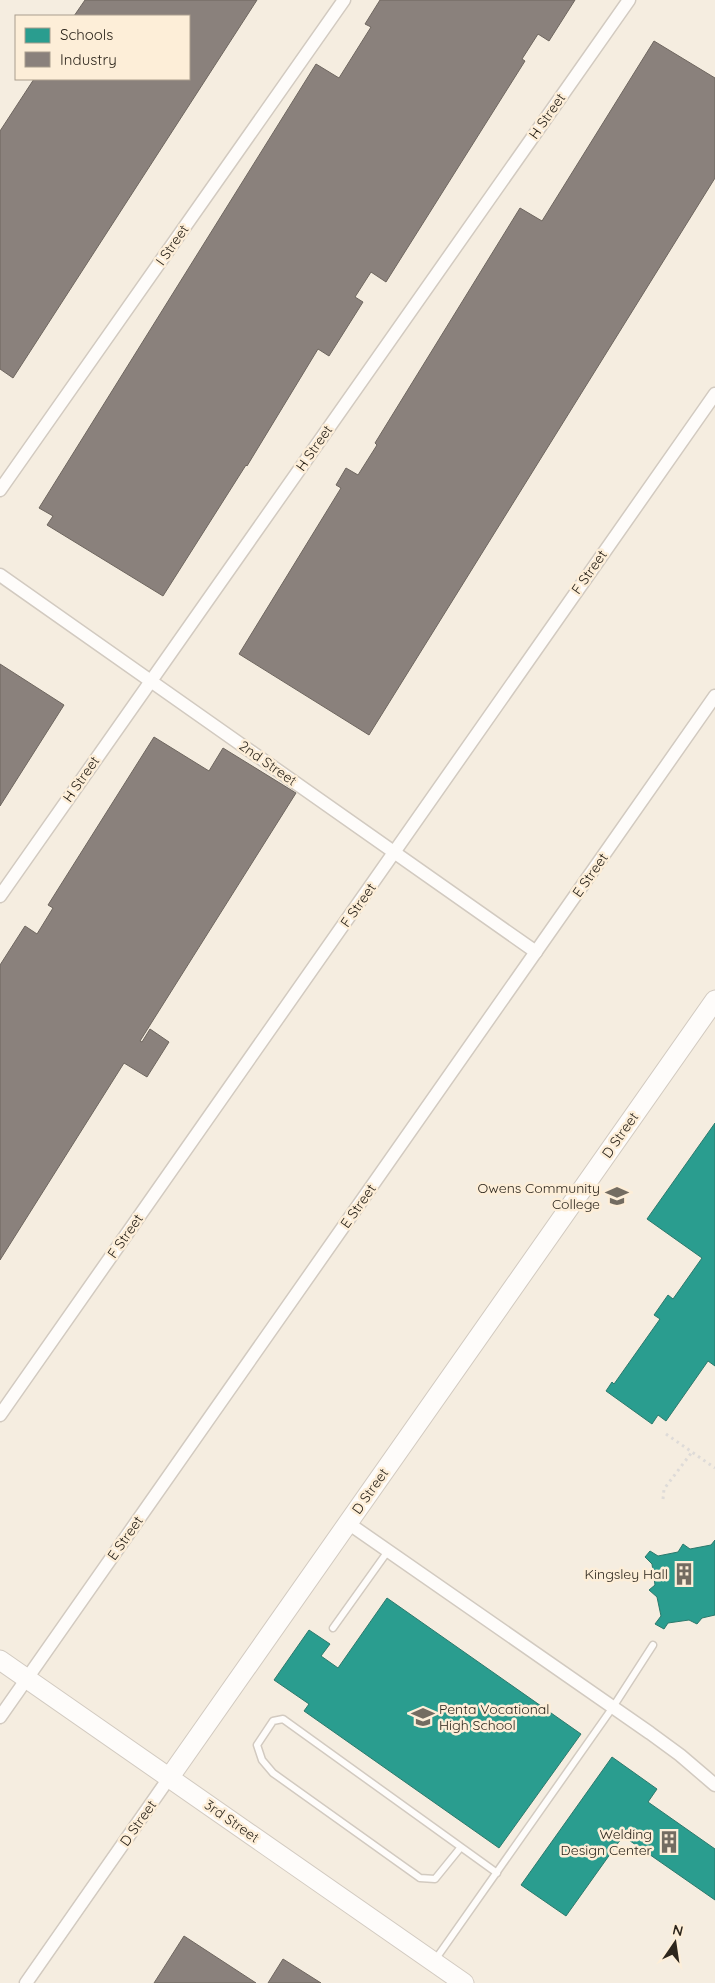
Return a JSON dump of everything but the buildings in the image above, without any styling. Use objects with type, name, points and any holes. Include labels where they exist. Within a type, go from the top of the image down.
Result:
[{"type":"street","name":"I Street","points":[[0,490],[344,0]]},
{"type":"street","name":"H Street","points":[[0,896],[629,0]]},
{"type":"street","name":"F Street","points":[[0,1415],[715,394]]},
{"type":"street","name":"2nd Street","points":[[0,574],[536,952]]},
{"type":"street","name":"E Street","points":[[0,1717],[715,696]]},
{"type":"street","name":"D Street","points":[[26,1983],[715,1000]]},
{"type":"street","points":[[348,1523],[613,1707],[680,1755],[715,1785]]},
{"type":"street","name":"3rd Street","points":[[0,1660],[464,1983]]},
{"type":"lane","points":[[333,1628],[388,1550]]},
{"type":"lane","points":[[434,1962],[613,1707],[653,1645]]},
{"type":"lane","points":[[461,1847],[435,1879],[420,1878],[273,1774],[262,1760],[256,1745],[274,1721],[283,1720],[461,1847],[496,1872]]},
{"type":"path","points":[[666,1434],[715,1468]]},
{"type":"path","points":[[662,1499],[664,1489],[692,1452]]},
{"type":"place","name":"Owens Community College","points":[[617,1196]]},
{"type":"place","name":"Kingsley Hall","points":[[684,1574]]},
{"type":"place","name":"Penta Vocational High School","points":[[423,1717]]},
{"type":"place","name":"Welding Design Center","points":[[669,1842]]}]
